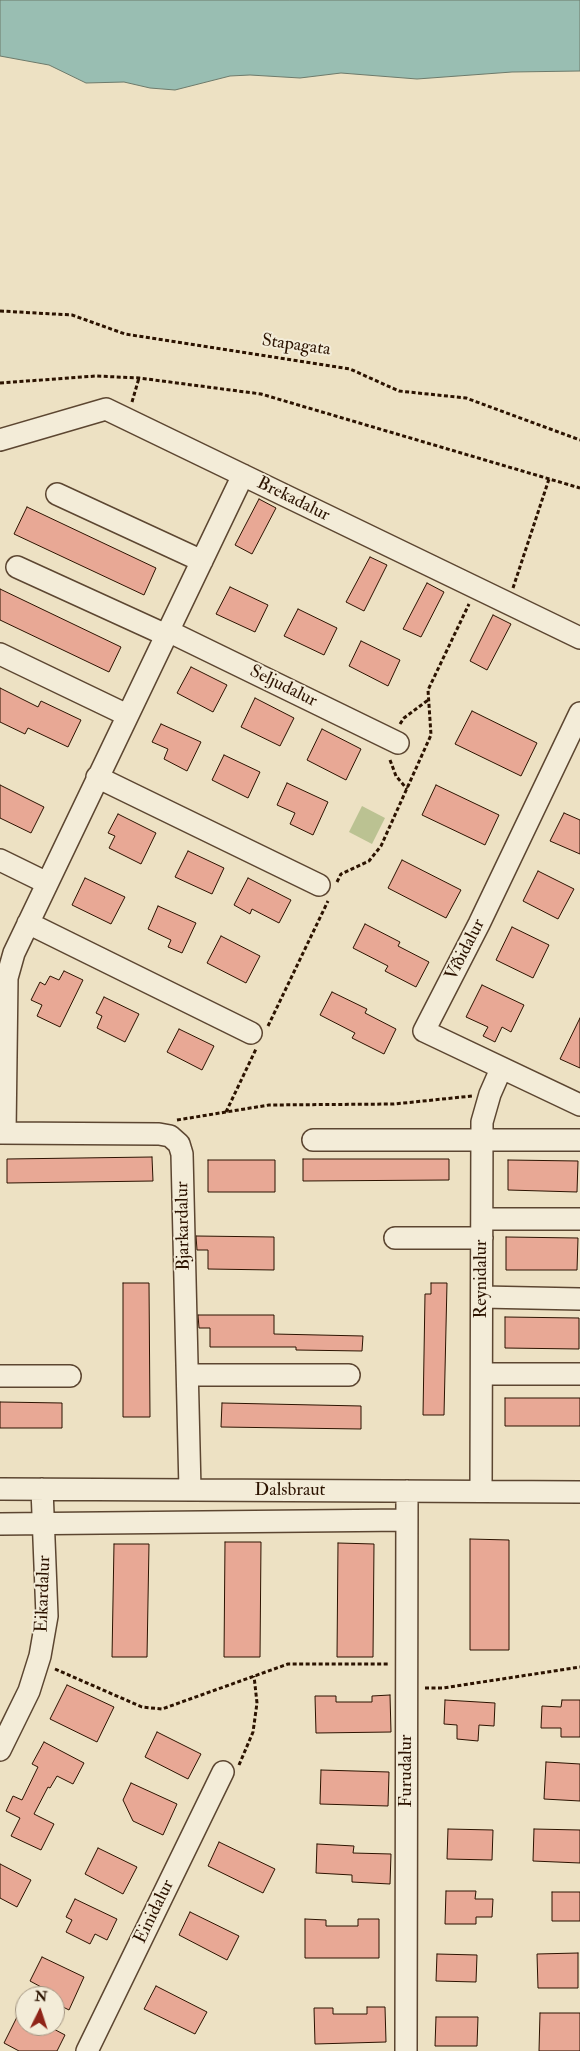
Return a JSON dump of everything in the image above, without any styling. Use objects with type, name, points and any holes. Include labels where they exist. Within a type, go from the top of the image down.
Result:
[{"type":"street","name":"Brekadalur","points":[[0,440],[106,409],[580,638]]},
{"type":"street","points":[[159,1134],[2,1133],[3,1022],[7,949],[28,923],[243,475]]},
{"type":"street","points":[[57,494],[202,561]]},
{"type":"street","name":"Seljudalur","points":[[18,567],[167,633],[398,743]]},
{"type":"street","points":[[0,654],[127,715]]},
{"type":"street","name":"Víðidalur","points":[[580,713],[480,924],[424,1032],[580,1105]]},
{"type":"street","points":[[97,777],[327,892]]},
{"type":"street","points":[[0,860],[47,883]]},
{"type":"street","points":[[28,923],[258,1036]]},
{"type":"street","name":"Reynidalur","points":[[481,1492],[482,1122],[490,1094],[501,1069]]},
{"type":"street","name":"Bjarkardalur","points":[[159,1134],[175,1140],[182,1154],[190,1490]]},
{"type":"street","points":[[313,1140],[580,1140]]},
{"type":"street","points":[[394,1238],[580,1220]]},
{"type":"street","points":[[482,1298],[580,1299]]},
{"type":"street","points":[[482,1374],[580,1374]]},
{"type":"street","points":[[188,1375],[349,1375]]},
{"type":"street","points":[[0,1376],[70,1376]]},
{"type":"street","name":"Dalsbraut","points":[[0,1489],[580,1492]]},
{"type":"street","name":"Eikardalur","points":[[0,1750],[29,1691],[38,1662],[47,1616],[42,1489]]},
{"type":"street","points":[[277,1490],[277,1522]]},
{"type":"street","name":"Furudalur","points":[[406,2051],[407,1491]]},
{"type":"street","points":[[0,1524],[407,1520]]},
{"type":"street","name":"Einidalur","points":[[87,2051],[223,1772]]},
{"type":"path","name":"Stapagata","points":[[0,311],[72,315],[125,334],[350,368],[399,391],[466,398],[580,440]]},
{"type":"path","points":[[0,383],[96,376],[139,378],[261,394],[580,488]]},
{"type":"path","points":[[126,419],[139,378]]},
{"type":"path","points":[[508,603],[549,479]]},
{"type":"path","points":[[226,1112],[258,1036],[327,892],[341,874],[369,861],[382,846],[431,735],[428,690],[477,588]]},
{"type":"path","points":[[159,1134],[158,1122],[269,1105],[394,1104],[490,1094]]},
{"type":"path","points":[[38,1662],[142,1708],[152,1709],[172,1707],[288,1664],[407,1664]]},
{"type":"path","points":[[407,1688],[443,1688],[580,1667]]},
{"type":"path","points":[[223,1772],[237,1770],[253,1732],[257,1703],[254,1676]]},
{"type":"green space","points":[[362,806],[385,818],[372,844],[349,832]]},
{"type":"water","points":[[0,0],[580,0],[580,71],[512,72],[417,79],[341,73],[300,78],[250,75],[230,76],[175,90],[150,88],[124,82],[86,83],[49,65],[0,56]]},
{"type":"building","points":[[259,499],[276,508],[252,554],[235,545]]},
{"type":"building","points":[[27,507],[156,568],[144,595],[14,534]]},
{"type":"building","points":[[370,557],[387,565],[364,611],[346,602]]},
{"type":"building","points":[[427,583],[444,592],[421,637],[403,629]]},
{"type":"building","points":[[230,587],[268,605],[255,632],[216,614]]},
{"type":"building","points":[[0,589],[121,647],[109,672],[0,620]]},
{"type":"building","points":[[298,609],[337,628],[324,655],[284,636]]},
{"type":"building","points":[[493,615],[511,624],[487,670],[470,661]]},
{"type":"building","points":[[361,641],[400,660],[388,686],[349,666]]},
{"type":"building","points":[[191,667],[227,685],[213,712],[177,693]]},
{"type":"building","points":[[0,688],[38,707],[41,701],[81,720],[68,747],[28,728],[25,734],[0,722]]},
{"type":"building","points":[[255,698],[294,718],[280,746],[241,727]]},
{"type":"building","points":[[472,711],[537,743],[521,776],[455,744]]},
{"type":"building","points":[[161,724],[201,742],[187,771],[164,759],[168,749],[152,742]]},
{"type":"building","points":[[322,729],[361,749],[346,780],[307,760]]},
{"type":"building","points":[[224,755],[260,772],[248,798],[212,780]]},
{"type":"building","points":[[287,783],[328,802],[313,835],[290,824],[295,813],[277,805]]},
{"type":"building","points":[[0,785],[44,807],[31,833],[0,818]]},
{"type":"building","points":[[436,785],[499,815],[485,845],[422,815]]},
{"type":"building","points":[[564,813],[580,820],[580,854],[550,841]]},
{"type":"building","points":[[118,814],[156,833],[141,864],[109,848],[115,836],[108,833]]},
{"type":"building","points":[[188,851],[224,868],[212,894],[175,877]]},
{"type":"building","points":[[402,860],[461,890],[446,918],[388,888]]},
{"type":"building","points":[[538,871],[574,889],[558,919],[523,901]]},
{"type":"building","points":[[85,878],[125,897],[111,924],[72,905]]},
{"type":"building","points":[[248,878],[291,900],[279,923],[252,909],[250,914],[234,905]]},
{"type":"building","points":[[158,906],[196,923],[182,953],[168,947],[171,940],[148,929]]},
{"type":"building","points":[[365,924],[400,942],[398,946],[429,962],[416,987],[385,971],[388,966],[353,948]]},
{"type":"building","points":[[512,927],[549,945],[533,978],[496,960]]},
{"type":"building","points":[[221,936],[260,956],[246,983],[207,963]]},
{"type":"building","points":[[64,971],[83,980],[60,1027],[37,1016],[42,1005],[31,1000],[40,982],[45,985],[50,976],[59,980]]},
{"type":"building","points":[[482,985],[524,1005],[511,1032],[502,1027],[495,1042],[483,1036],[488,1027],[466,1017]]},
{"type":"building","points":[[332,992],[367,1009],[365,1013],[396,1029],[384,1054],[352,1038],[355,1033],[320,1015]]},
{"type":"building","points":[[104,997],[139,1014],[125,1042],[97,1028],[102,1016],[96,1013]]},
{"type":"building","points":[[580,1018],[580,1068],[560,1059]]},
{"type":"building","points":[[179,1029],[214,1046],[202,1070],[167,1052]]},
{"type":"building","points":[[152,1157],[153,1181],[7,1183],[7,1159]]},
{"type":"building","points":[[303,1159],[449,1159],[449,1180],[303,1181]]},
{"type":"building","points":[[208,1160],[275,1160],[275,1192],[208,1192]]},
{"type":"building","points":[[508,1160],[578,1161],[577,1192],[508,1190]]},
{"type":"building","points":[[196,1236],[274,1237],[274,1270],[208,1269],[208,1250],[197,1250]]},
{"type":"building","points":[[506,1237],[578,1238],[577,1270],[506,1270]]},
{"type":"building","points":[[123,1283],[149,1283],[150,1417],[123,1417]]},
{"type":"building","points":[[431,1283],[447,1283],[444,1415],[423,1415],[425,1294],[431,1294]]},
{"type":"building","points":[[198,1315],[274,1315],[274,1334],[363,1336],[362,1351],[296,1350],[296,1347],[210,1347],[210,1328],[199,1328]]},
{"type":"building","points":[[505,1317],[579,1318],[579,1349],[505,1348]]},
{"type":"building","points":[[505,1398],[580,1398],[580,1426],[505,1426]]},
{"type":"building","points":[[0,1402],[62,1403],[62,1428],[0,1428]]},
{"type":"building","points":[[222,1403],[361,1406],[361,1429],[221,1427]]},
{"type":"building","points":[[470,1539],[509,1540],[509,1650],[470,1650]]},
{"type":"building","points":[[225,1542],[261,1542],[260,1657],[224,1657]]},
{"type":"building","points":[[338,1543],[374,1544],[373,1657],[337,1657]]},
{"type":"building","points":[[114,1544],[149,1544],[147,1657],[112,1657]]},
{"type":"building","points":[[67,1685],[114,1707],[97,1742],[50,1719]]},
{"type":"building","points":[[390,1695],[391,1732],[316,1733],[315,1696],[336,1696],[336,1702],[372,1702],[372,1696]]},
{"type":"building","points":[[445,1700],[495,1703],[494,1726],[479,1725],[478,1741],[457,1739],[457,1725],[444,1724]]},
{"type":"building","points":[[562,1700],[580,1700],[580,1737],[561,1737],[561,1728],[541,1728],[542,1706],[561,1707]]},
{"type":"building","points":[[157,1732],[201,1754],[188,1779],[145,1757]]},
{"type":"building","points":[[44,1742],[84,1763],[73,1784],[57,1776],[50,1788],[48,1787],[34,1814],[54,1824],[41,1850],[11,1836],[20,1818],[6,1811],[13,1796],[22,1800],[38,1767],[32,1764]]},
{"type":"building","points":[[546,1762],[580,1764],[580,1801],[544,1799]]},
{"type":"building","points":[[321,1770],[389,1772],[388,1806],[320,1804]]},
{"type":"building","points":[[131,1783],[177,1804],[163,1835],[133,1821],[123,1800]]},
{"type":"building","points":[[448,1829],[493,1830],[492,1860],[447,1859]]},
{"type":"building","points":[[534,1829],[580,1830],[580,1863],[533,1861]]},
{"type":"building","points":[[219,1842],[275,1869],[263,1893],[208,1866]]},
{"type":"building","points":[[317,1844],[354,1846],[353,1853],[391,1854],[390,1884],[352,1882],[352,1875],[316,1873]]},
{"type":"building","points":[[98,1848],[137,1867],[123,1894],[85,1874]]},
{"type":"building","points":[[0,1864],[31,1880],[17,1907],[0,1898]]},
{"type":"building","points":[[446,1891],[476,1891],[475,1899],[493,1899],[492,1917],[476,1917],[476,1924],[445,1924]]},
{"type":"building","points":[[552,1892],[580,1892],[580,1921],[552,1921]]},
{"type":"building","points":[[75,1899],[117,1919],[107,1940],[95,1934],[90,1944],[66,1932],[72,1920],[66,1917]]},
{"type":"building","points":[[190,1912],[239,1936],[227,1960],[179,1935]]},
{"type":"building","points":[[305,1919],[326,1920],[326,1926],[358,1926],[358,1919],[379,1919],[379,1958],[305,1958]]},
{"type":"building","points":[[578,1953],[578,1988],[538,1988],[537,1954]]},
{"type":"building","points":[[437,1954],[477,1955],[476,1982],[436,1981]]},
{"type":"building","points":[[42,1957],[84,1977],[69,2010],[65,2008],[65,1986],[39,1986],[30,1981]]},
{"type":"building","points":[[156,1986],[207,2012],[195,2034],[144,2009]]},
{"type":"building","points":[[367,2007],[385,2007],[386,2042],[315,2044],[314,2008],[333,2008],[333,2014],[367,2014]]},
{"type":"building","points":[[540,2013],[580,2013],[580,2051],[539,2051]]},
{"type":"building","points":[[436,2017],[478,2017],[477,2046],[435,2046]]},
{"type":"building","points":[[15,2021],[15,2036],[64,2036],[57,2051],[19,2051],[4,2043]]}]
